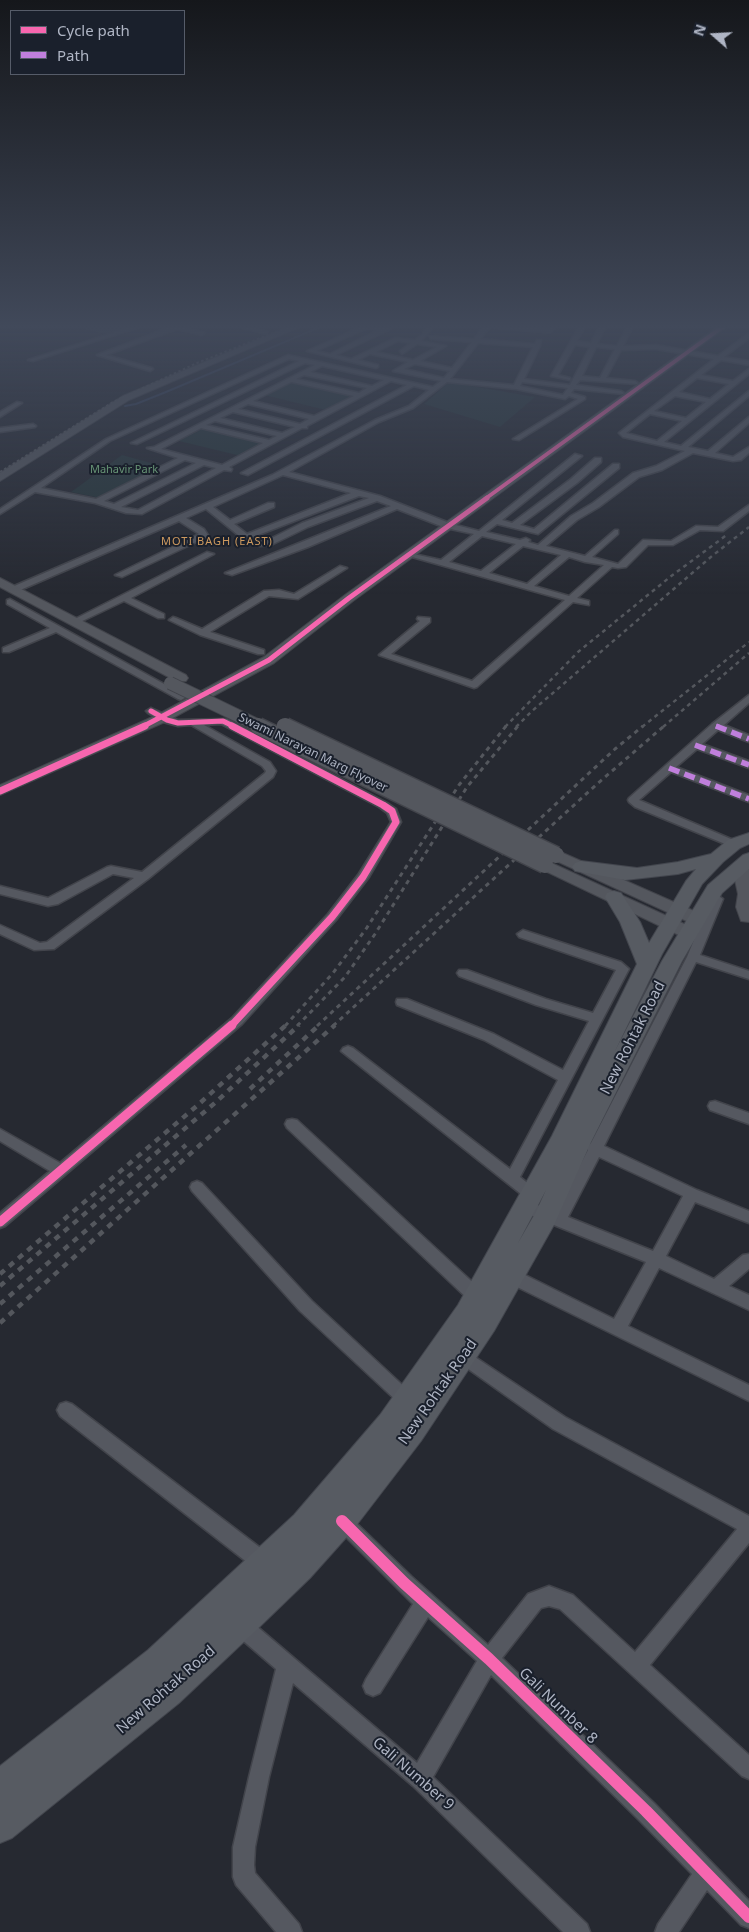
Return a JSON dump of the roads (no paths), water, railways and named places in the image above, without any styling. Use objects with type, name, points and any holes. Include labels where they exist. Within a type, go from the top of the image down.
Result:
[{"type":"main road","points":[[581,867],[637,874],[738,856]]},
{"type":"main road","name":"New Rohtak Road","points":[[0,1787],[159,1661],[304,1525],[390,1424],[467,1313],[535,1203],[580,1142],[672,961],[685,928],[695,881],[738,856]]},
{"type":"main road","points":[[614,897],[630,922],[647,963]]},
{"type":"main road","name":"New Rohtak Road","points":[[0,1826],[168,1692],[239,1625],[299,1567],[342,1521],[412,1432],[485,1323],[512,1276],[535,1203],[563,1137],[647,963],[685,928]]},
{"type":"street","points":[[0,478],[99,415]]},
{"type":"street","points":[[0,512],[112,438],[161,415]]},
{"type":"street","points":[[135,443],[192,415]]},
{"type":"street","points":[[155,449],[222,415]]},
{"type":"street","points":[[255,415],[347,438]]},
{"type":"street","points":[[301,415],[316,419]]},
{"type":"street","points":[[136,513],[323,415]]},
{"type":"street","points":[[245,473],[353,415]]},
{"type":"street","points":[[0,608],[14,597],[168,523],[283,473],[377,421],[391,415]]},
{"type":"street","points":[[517,439],[555,415]]},
{"type":"street","points":[[0,791],[269,660],[591,415]]},
{"type":"street","points":[[0,781],[157,715],[181,697],[261,652],[445,525],[595,415]]},
{"type":"street","points":[[644,415],[631,424],[623,434],[736,459],[749,449]]},
{"type":"street","points":[[664,415],[688,420]]},
{"type":"street","points":[[659,443],[694,415]]},
{"type":"street","points":[[683,448],[722,415]]},
{"type":"street","points":[[709,454],[749,419],[741,416]]},
{"type":"street","points":[[214,419],[284,436]]},
{"type":"street","points":[[0,430],[33,426]]},
{"type":"street","points":[[200,426],[271,443]]},
{"type":"street","points":[[112,438],[270,479]]},
{"type":"street","points":[[483,574],[565,508],[604,488],[659,468],[692,450]]},
{"type":"street","points":[[443,563],[578,456]]},
{"type":"street","points":[[97,501],[185,457]]},
{"type":"street","points":[[514,526],[598,460]]},
{"type":"street","points":[[114,507],[203,462]]},
{"type":"street","points":[[539,548],[574,518],[586,512],[604,488],[616,466]]},
{"type":"street","points":[[283,473],[377,498],[445,525],[609,565],[623,565],[646,542],[673,543],[699,528],[720,529],[749,507]]},
{"type":"street","points":[[554,476],[604,488]]},
{"type":"street","points":[[33,489],[97,501],[168,523]]},
{"type":"street","points":[[246,537],[359,493]]},
{"type":"street","points":[[207,506],[246,537],[256,543],[264,544],[305,525],[377,498]]},
{"type":"street","points":[[524,498],[586,512]]},
{"type":"street","points":[[230,523],[270,505]]},
{"type":"street","points":[[229,573],[305,545],[396,506]]},
{"type":"street","points":[[119,574],[204,535],[202,531],[180,518]]},
{"type":"street","points":[[495,521],[535,532]]},
{"type":"street","points":[[585,560],[615,532]]},
{"type":"street","points":[[75,621],[210,554]]},
{"type":"street","points":[[409,555],[586,603]]},
{"type":"street","points":[[528,587],[566,555]]},
{"type":"street","points":[[421,618],[427,620],[384,655],[474,685],[609,565]]},
{"type":"street","points":[[203,633],[267,593],[279,593],[295,597],[343,568]]},
{"type":"street","points":[[0,582],[14,597],[57,628],[181,697]]},
{"type":"street","points":[[0,591],[14,597]]},
{"type":"street","name":"Swami Narayan Marg Flyover","points":[[14,597],[75,621],[175,681]]},
{"type":"street","name":"Swami Narayan Marg Flyover","points":[[14,597],[175,681],[550,860],[614,897],[685,928]]},
{"type":"street","points":[[124,598],[161,616]]},
{"type":"street","points":[[173,620],[203,633],[261,652]]},
{"type":"street","points":[[6,650],[57,628]]},
{"type":"street","points":[[738,856],[633,800],[749,698]]},
{"type":"street","points":[[0,1222],[244,1014],[332,917],[363,877],[396,822],[392,811],[383,805],[223,721],[178,723],[157,715]]},
{"type":"street","points":[[0,929],[38,947],[50,946],[144,876],[264,780],[271,771],[266,764],[194,723]]},
{"type":"street","points":[[716,726],[749,739]]},
{"type":"street","points":[[695,745],[749,765]]},
{"type":"street","points":[[670,768],[749,799]]},
{"type":"street","points":[[738,856],[746,894],[744,907],[748,917]]},
{"type":"street","points":[[535,1203],[594,1148],[685,928],[721,891],[738,856]]},
{"type":"street","name":"Swami Narayan Marg Flyover","points":[[550,860],[581,867],[685,928]]},
{"type":"street","points":[[0,890],[48,902],[111,870],[144,876]]},
{"type":"street","points":[[685,928],[749,975]]},
{"type":"street","points":[[523,934],[622,967],[622,972],[566,1078],[535,1203]]},
{"type":"street","points":[[463,973],[541,1002],[597,1020]]},
{"type":"street","points":[[402,1002],[489,1037],[566,1078]]},
{"type":"street","points":[[348,1050],[535,1203],[749,1303]]},
{"type":"street","points":[[715,1106],[749,1119]]},
{"type":"street","points":[[292,1124],[476,1296]]},
{"type":"street","points":[[0,1134],[60,1170]]},
{"type":"street","points":[[594,1148],[692,1194],[749,1217]]},
{"type":"street","points":[[197,1187],[306,1306],[406,1399]]},
{"type":"street","points":[[618,1328],[692,1194]]},
{"type":"street","points":[[716,1288],[749,1260]]},
{"type":"street","points":[[512,1276],[749,1393]]},
{"type":"street","points":[[463,1356],[559,1423],[749,1527],[636,1666]]},
{"type":"street","points":[[66,1410],[264,1563]]},
{"type":"street","name":"Gali Number 8","points":[[342,1521],[646,1811],[749,1917]]},
{"type":"street","points":[[420,1779],[489,1660],[535,1601],[548,1596],[566,1602],[749,1768]]},
{"type":"street","points":[[373,1686],[426,1602]]},
{"type":"street","name":"Gali Number 9","points":[[239,1625],[420,1779],[579,1932]]},
{"type":"street","points":[[287,1666],[259,1777],[244,1847],[243,1865],[244,1877],[291,1932]]},
{"type":"street","points":[[666,1932],[706,1872]]},
{"type":"railway","points":[[0,472],[92,415]]},
{"type":"railway","points":[[516,727],[532,711],[712,556],[749,527]]},
{"type":"railway","points":[[505,727],[578,652],[670,577],[728,534]]},
{"type":"railway","points":[[642,727],[749,642]]},
{"type":"railway","points":[[663,727],[749,653]]},
{"type":"railway","points":[[285,1025],[333,973],[366,929],[459,785],[506,726]]},
{"type":"railway","points":[[297,1026],[345,977],[375,934],[467,787],[518,726]]},
{"type":"railway","points":[[317,1026],[615,749],[643,726]]},
{"type":"railway","points":[[333,1026],[597,784],[664,726]]},
{"type":"railway","points":[[0,1274],[199,1104],[285,1025]]},
{"type":"railway","points":[[0,1286],[216,1102],[299,1025]]},
{"type":"railway","points":[[250,1089],[319,1025]]},
{"type":"railway","points":[[0,1323],[335,1025]]},
{"type":"railway","points":[[0,1304],[186,1145]]},
{"type":"district","name":"MOTI BAGH (EAST)","points":[[217,542]]},
{"type":"park label","name":"Mahavir Park","points":[[124,470]]}]
